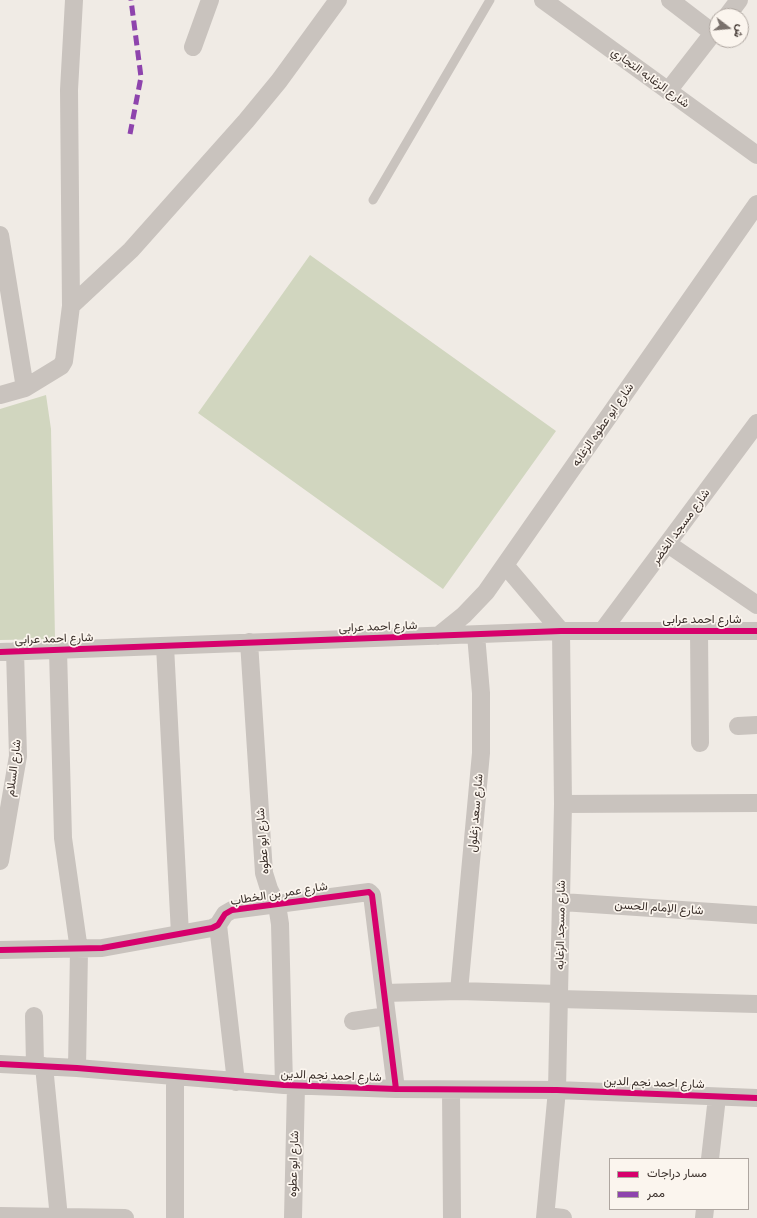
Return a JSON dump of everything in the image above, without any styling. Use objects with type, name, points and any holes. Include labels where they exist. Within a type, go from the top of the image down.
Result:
[{"type":"street","points":[[0,395],[25,388],[61,366],[64,361],[72,306],[69,90],[74,0]]},
{"type":"street","points":[[193,47],[210,0]]},
{"type":"street","points":[[72,306],[131,250],[246,121],[279,81],[338,0]]},
{"type":"street","name":"شارع الزغابه التجاري","points":[[543,0],[757,155]]},
{"type":"street","points":[[670,0],[709,27]]},
{"type":"street","points":[[668,92],[709,39]]},
{"type":"street","name":"شارع ابو عطوه الزغابه","points":[[438,636],[468,611],[486,592],[757,204]]},
{"type":"street","points":[[0,235],[25,388]]},
{"type":"street","name":"شارع مسجد الخضر","points":[[603,630],[757,423]]},
{"type":"street","points":[[668,544],[757,605]]},
{"type":"street","points":[[505,565],[561,631]]},
{"type":"street","name":"شارع احمد عرابى","points":[[8,652],[561,631],[757,631]]},
{"type":"street","name":"شارع مسجد الزغابه","points":[[551,1217],[557,1090],[562,902],[563,804],[561,631]]},
{"type":"street","points":[[699,631],[700,743]]},
{"type":"street","name":"شارع سعد زغلول","points":[[459,991],[481,753],[481,694],[476,635]]},
{"type":"street","name":"شارع ابو عطوه","points":[[249,642],[264,873],[269,889],[277,905],[280,924],[290,1085],[293,1218]]},
{"type":"street","points":[[165,646],[180,934]]},
{"type":"street","points":[[58,650],[63,838],[79,950],[77,1068]]},
{"type":"street","name":"شارع السلام","points":[[0,861],[18,756],[8,652]]},
{"type":"street","points":[[738,726],[757,725]]},
{"type":"street","points":[[563,804],[757,803]]},
{"type":"street","name":"شارع عمر بن الخطاب","points":[[0,950],[79,950],[102,948],[212,928],[218,925],[228,912],[367,892],[371,893],[396,1089]]},
{"type":"street","name":"شارع الإمام الحسن","points":[[562,902],[757,915]]},
{"type":"street","points":[[218,925],[236,1082]]},
{"type":"street","points":[[384,993],[459,991],[757,1004]]},
{"type":"street","points":[[34,1016],[58,1217]]},
{"type":"street","points":[[353,1021],[387,1016]]},
{"type":"street","name":"شارع احمد نجم الدين","points":[[0,1064],[77,1068],[236,1082],[290,1085],[396,1089],[557,1090],[757,1098]]},
{"type":"street","points":[[174,1218],[175,1077]]},
{"type":"street","points":[[451,1090],[452,1218]]},
{"type":"street","points":[[710,1158],[717,1097]]},
{"type":"street","points":[[0,1216],[125,1218]]},
{"type":"lane","points":[[373,200],[490,0]]},
{"type":"green space","points":[[310,255],[556,431],[443,589],[198,413]]},
{"type":"green space","points":[[46,395],[51,429],[55,639],[0,640],[0,409]]},
{"type":"marked path","points":[[130,134],[141,77],[131,0]]},
{"type":"cycle path","points":[[0,652],[561,631],[757,631]]},
{"type":"cycle path","points":[[0,950],[102,948],[212,928],[218,925],[225,914],[232,910],[369,892],[372,895],[396,1089]]},
{"type":"cycle path","points":[[0,1064],[77,1068],[284,1085],[396,1089],[557,1090],[757,1098]]}]
